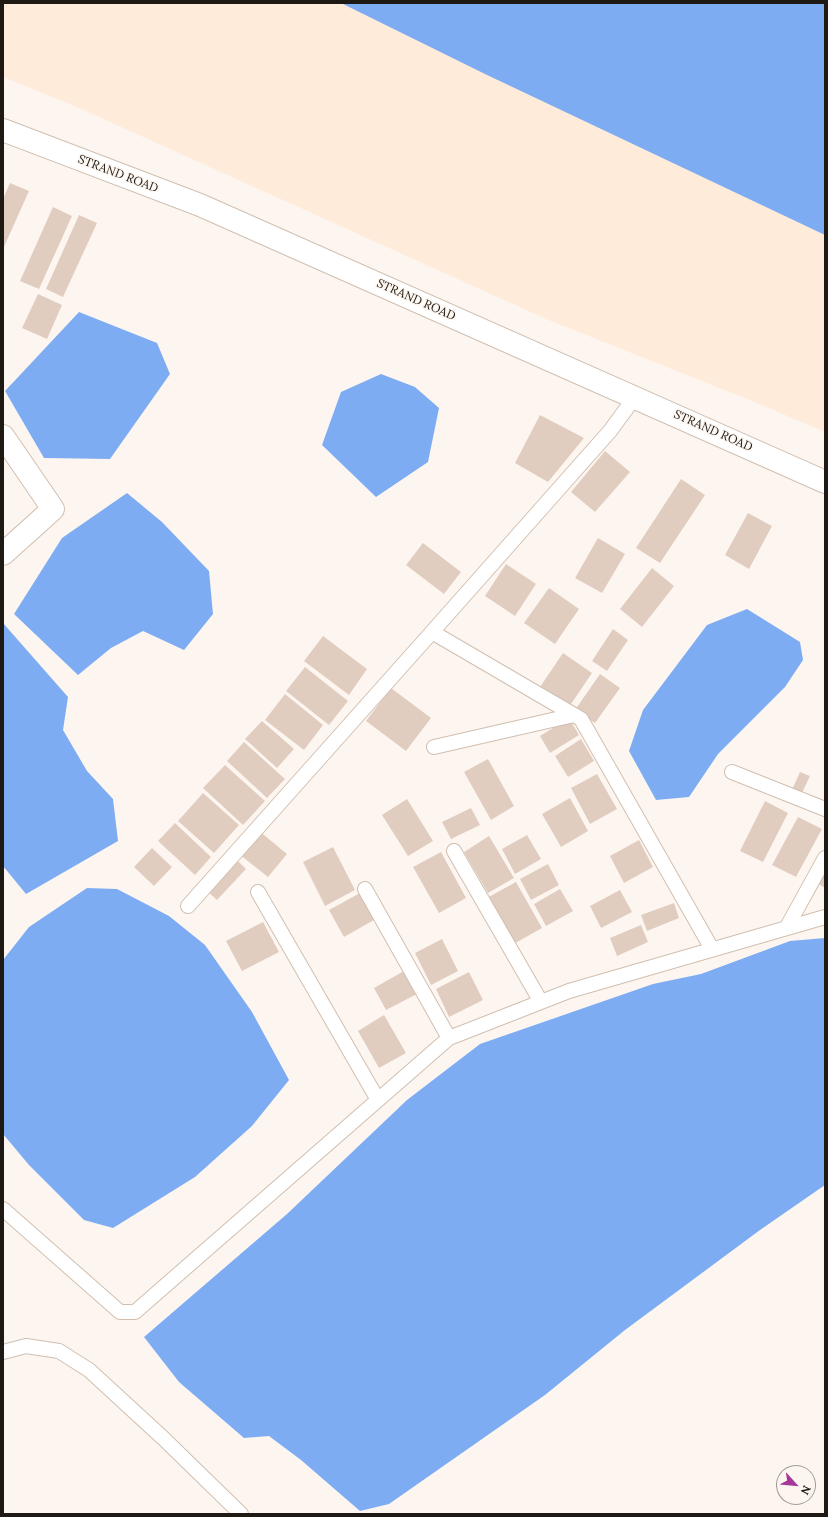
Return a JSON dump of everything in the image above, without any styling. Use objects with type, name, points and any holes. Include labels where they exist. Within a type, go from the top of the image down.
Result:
[{"type":"street","name":"STRAND ROAD","points":[[3,130],[200,205],[825,482]]},
{"type":"street","points":[[3,436],[53,509],[3,554]]},
{"type":"lane","points":[[188,906],[610,431],[635,397]]},
{"type":"lane","points":[[432,632],[581,719],[712,949]]},
{"type":"lane","points":[[434,746],[574,715]]},
{"type":"lane","points":[[732,772],[825,809]]},
{"type":"lane","points":[[454,851],[541,1002]]},
{"type":"lane","points":[[787,927],[825,858]]},
{"type":"lane","points":[[365,889],[449,1038]]},
{"type":"lane","points":[[258,892],[378,1100]]},
{"type":"lane","points":[[3,1209],[120,1312],[135,1312],[449,1038],[569,991],[825,917]]},
{"type":"lane","points":[[3,1352],[26,1346],[59,1351],[89,1370],[163,1438],[241,1514]]},
{"type":"shaded area","points":[[3,3],[825,3],[825,432],[752,401],[546,319],[77,107],[3,77]]},
{"type":"water","points":[[341,3],[825,3],[825,235],[485,74]]},
{"type":"water","points":[[79,312],[157,343],[170,374],[110,459],[44,458],[5,391]]},
{"type":"water","points":[[381,374],[415,387],[439,408],[428,462],[376,497],[322,445],[341,392]]},
{"type":"water","points":[[127,493],[162,522],[209,571],[213,614],[184,650],[143,631],[111,648],[78,675],[14,614],[62,538]]},
{"type":"water","points":[[747,609],[800,642],[803,660],[785,687],[718,754],[689,797],[656,800],[629,751],[643,710],[707,625]]},
{"type":"water","points":[[3,623],[68,697],[63,730],[87,771],[113,799],[118,841],[26,894],[3,866]]},
{"type":"water","points":[[87,888],[117,889],[169,916],[205,945],[252,1012],[289,1080],[252,1126],[195,1177],[113,1228],[84,1220],[29,1165],[3,1134],[3,960],[29,927]]},
{"type":"water","points":[[825,938],[825,1185],[760,1230],[625,1330],[545,1395],[389,1504],[360,1511],[301,1460],[269,1436],[244,1438],[179,1382],[144,1337],[287,1214],[407,1100],[480,1044],[653,984],[701,974],[790,941]]},
{"type":"building","points":[[10,183],[29,191],[3,249],[3,199]]},
{"type":"building","points":[[53,207],[72,216],[39,289],[20,281]]},
{"type":"building","points":[[79,215],[97,223],[63,297],[46,289]]},
{"type":"building","points":[[38,294],[62,305],[47,339],[22,328]]},
{"type":"building","points":[[540,415],[584,438],[548,482],[515,463]]},
{"type":"building","points":[[605,451],[630,472],[595,512],[571,492]]},
{"type":"building","points":[[681,479],[705,495],[660,563],[636,548]]},
{"type":"building","points":[[748,513],[772,526],[749,569],[725,555]]},
{"type":"building","points":[[598,538],[625,554],[602,593],[575,578]]},
{"type":"building","points":[[423,543],[461,572],[444,594],[406,565]]},
{"type":"building","points":[[506,564],[536,584],[515,616],[485,596]]},
{"type":"building","points":[[652,568],[674,586],[642,627],[620,609]]},
{"type":"building","points":[[549,588],[579,609],[555,644],[524,623]]},
{"type":"building","points":[[613,629],[628,640],[607,671],[592,661]]},
{"type":"building","points":[[323,636],[367,669],[349,695],[304,661]]},
{"type":"building","points":[[563,653],[592,673],[569,707],[540,687]]},
{"type":"building","points":[[305,667],[348,701],[329,725],[286,691]]},
{"type":"building","points":[[600,674],[620,688],[595,723],[575,710]]},
{"type":"building","points":[[391,688],[431,718],[406,751],[366,721]]},
{"type":"building","points":[[285,694],[323,725],[304,750],[265,720]]},
{"type":"building","points":[[569,718],[579,735],[550,753],[540,736]]},
{"type":"building","points":[[262,721],[294,749],[277,768],[245,739]]},
{"type":"building","points":[[581,739],[594,761],[568,777],[555,756]]},
{"type":"building","points":[[244,742],[285,779],[267,798],[227,761]]},
{"type":"building","points":[[488,759],[514,806],[491,820],[464,772]]},
{"type":"building","points":[[225,765],[265,801],[243,825],[203,788]]},
{"type":"building","points":[[800,772],[810,776],[800,797],[791,792]]},
{"type":"building","points":[[597,774],[617,809],[590,824],[571,788]]},
{"type":"building","points":[[203,793],[239,825],[214,853],[178,821]]},
{"type":"building","points":[[570,798],[588,831],[561,847],[542,814]]},
{"type":"building","points":[[407,799],[433,841],[408,856],[382,815]]},
{"type":"building","points":[[765,801],[788,813],[763,862],[740,851]]},
{"type":"building","points":[[471,808],[480,825],[451,839],[442,822]]},
{"type":"building","points":[[798,817],[822,829],[796,877],[772,865]]},
{"type":"building","points":[[175,823],[211,857],[195,875],[158,841]]},
{"type":"building","points":[[258,830],[287,854],[268,877],[239,854]]},
{"type":"building","points":[[527,835],[541,859],[515,874],[502,849]]},
{"type":"building","points":[[489,836],[514,878],[488,893],[464,852]]},
{"type":"building","points":[[639,840],[653,867],[624,883],[610,856]]},
{"type":"building","points":[[333,847],[355,890],[325,906],[303,862]]},
{"type":"building","points":[[152,848],[172,867],[154,886],[134,867]]},
{"type":"building","points":[[441,852],[466,898],[439,913],[413,867]]},
{"type":"building","points":[[236,859],[246,869],[217,900],[206,890]]},
{"type":"building","points":[[548,864],[559,885],[531,900],[520,879]]},
{"type":"building","points":[[825,865],[825,888],[815,882]]},
{"type":"building","points":[[516,882],[542,928],[510,946],[485,899]]},
{"type":"building","points":[[560,889],[573,911],[546,926],[534,904]]},
{"type":"building","points":[[620,890],[632,912],[601,928],[590,906]]},
{"type":"building","points":[[360,893],[374,920],[344,937],[329,910]]},
{"type":"building","points":[[674,903],[679,918],[647,931],[641,915]]},
{"type":"building","points":[[263,922],[279,952],[242,971],[226,941]]},
{"type":"building","points":[[641,925],[648,942],[617,956],[610,938]]},
{"type":"building","points":[[442,939],[458,971],[431,985],[415,953]]},
{"type":"building","points":[[404,971],[417,994],[386,1010],[374,988]]},
{"type":"building","points":[[469,972],[483,1000],[449,1017],[436,989]]},
{"type":"building","points":[[384,1015],[406,1053],[379,1068],[358,1031]]}]
